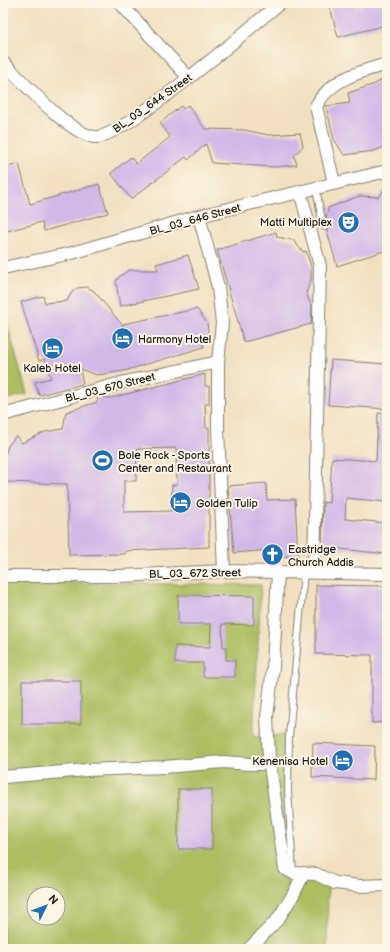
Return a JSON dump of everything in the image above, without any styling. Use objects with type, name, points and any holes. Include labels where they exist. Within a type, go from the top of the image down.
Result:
[{"type":"street","points":[[120,3],[189,78]]},
{"type":"street","name":"BL_03_644 Street","points":[[3,62],[70,127],[94,137],[110,134],[189,78],[280,3]]},
{"type":"street","points":[[334,184],[316,106],[321,95],[332,85],[358,72],[387,64]]},
{"type":"street","name":"BL_03_646 Street","points":[[3,268],[72,253],[199,216],[387,171]]},
{"type":"street","points":[[300,191],[320,266],[309,572]]},
{"type":"street","points":[[199,216],[218,287],[222,323],[218,362],[220,486],[224,571]]},
{"type":"street","name":"BL_03_670 Street","points":[[3,415],[125,382],[218,362]]},
{"type":"street","name":"BL_03_672 Street","points":[[3,576],[120,576],[224,571],[387,574]]},
{"type":"street","points":[[278,572],[273,667],[267,717],[269,759],[285,870],[298,873],[316,874],[336,883],[360,886],[387,885]]},
{"type":"street","points":[[3,777],[88,770],[224,762],[261,764],[269,759]]},
{"type":"street","points":[[249,949],[278,918],[293,895],[298,873]]},
{"type":"lane","points":[[316,188],[323,226],[325,227]]},
{"type":"lane","points":[[298,873],[288,789],[290,737],[309,572]]},
{"type":"green space","points":[[3,310],[27,394],[3,400]]},
{"type":"green space","points":[[3,582],[261,585],[253,737],[284,735],[283,877],[328,881],[327,949],[3,949]]},
{"type":"building","points":[[344,3],[355,3],[356,7],[368,3],[387,3],[387,25],[338,37],[330,7]]},
{"type":"building","points":[[387,77],[387,146],[374,151],[344,155],[334,139],[326,106],[350,103],[348,93],[375,84]]},
{"type":"building","points":[[188,105],[205,129],[245,130],[268,135],[300,133],[303,146],[294,156],[297,165],[274,167],[212,163],[206,144],[188,160],[186,157],[131,199],[111,173],[131,157],[136,164],[170,137],[160,123],[181,106],[183,109]]},
{"type":"building","points":[[19,164],[30,204],[99,184],[108,213],[44,231],[42,222],[3,232],[3,168]]},
{"type":"building","points":[[387,185],[387,250],[337,266],[327,231],[329,227],[326,215],[328,213],[328,208],[359,196],[379,197]]},
{"type":"building","points":[[276,232],[277,237],[293,240],[303,252],[306,251],[311,266],[311,280],[306,293],[312,308],[311,324],[244,342],[217,250]]},
{"type":"building","points":[[188,255],[199,289],[120,306],[116,281],[119,277],[129,270],[158,270],[156,264]]},
{"type":"building","points":[[87,287],[94,291],[123,326],[123,324],[197,309],[207,323],[208,332],[206,339],[202,341],[204,347],[124,371],[97,375],[80,369],[83,384],[39,395],[35,382],[51,378],[45,359],[39,361],[21,302],[43,296],[45,303],[67,301],[72,292],[77,288]]},
{"type":"building","points":[[331,360],[387,364],[387,409],[328,405]]},
{"type":"building","name":"Bole Rock - Sports Center and Restaurant","points":[[205,374],[205,386],[209,386],[209,404],[205,404],[206,428],[209,428],[209,547],[125,551],[125,554],[69,555],[67,484],[3,482],[3,461],[8,446],[16,436],[22,443],[45,432],[63,429],[66,412],[97,402],[98,397],[111,398]],"holes":[[[176,448],[177,485],[172,485],[171,511],[124,512],[124,481],[136,481],[137,449]]]},
{"type":"building","points":[[378,413],[387,414],[387,502],[346,498],[345,519],[387,523],[387,554],[322,547],[323,502],[329,503],[332,458],[376,461]]},
{"type":"building","points":[[266,483],[267,500],[295,499],[298,556],[271,557],[271,550],[234,553],[228,486]]},
{"type":"building","points":[[316,585],[387,586],[387,722],[372,723],[372,655],[316,654]]},
{"type":"building","points":[[178,595],[254,596],[254,625],[222,624],[223,647],[226,647],[226,660],[235,660],[235,677],[203,677],[203,663],[175,663],[175,646],[210,647],[211,624],[178,624]]},
{"type":"building","points":[[22,681],[81,681],[81,724],[22,724]]},
{"type":"building","name":"Kenenisa Hotel","points":[[313,743],[375,746],[374,780],[312,777]]},
{"type":"building","points":[[178,789],[212,789],[212,849],[178,849]]},
{"type":"place","name":"Matti Multiplex","points":[[348,222]]},
{"type":"place","name":"Harmony Hotel","points":[[123,339]]},
{"type":"place","name":"Kaleb Hotel","points":[[52,348]]},
{"type":"place","name":"Bole Rock - Sports Center and Restaurant","points":[[102,461]]},
{"type":"place","name":"Golden Tulip","points":[[180,503]]},
{"type":"place","name":"Eastridge Church Addis","points":[[273,555]]},
{"type":"place","name":"Kenenisa Hotel","points":[[343,761]]}]
